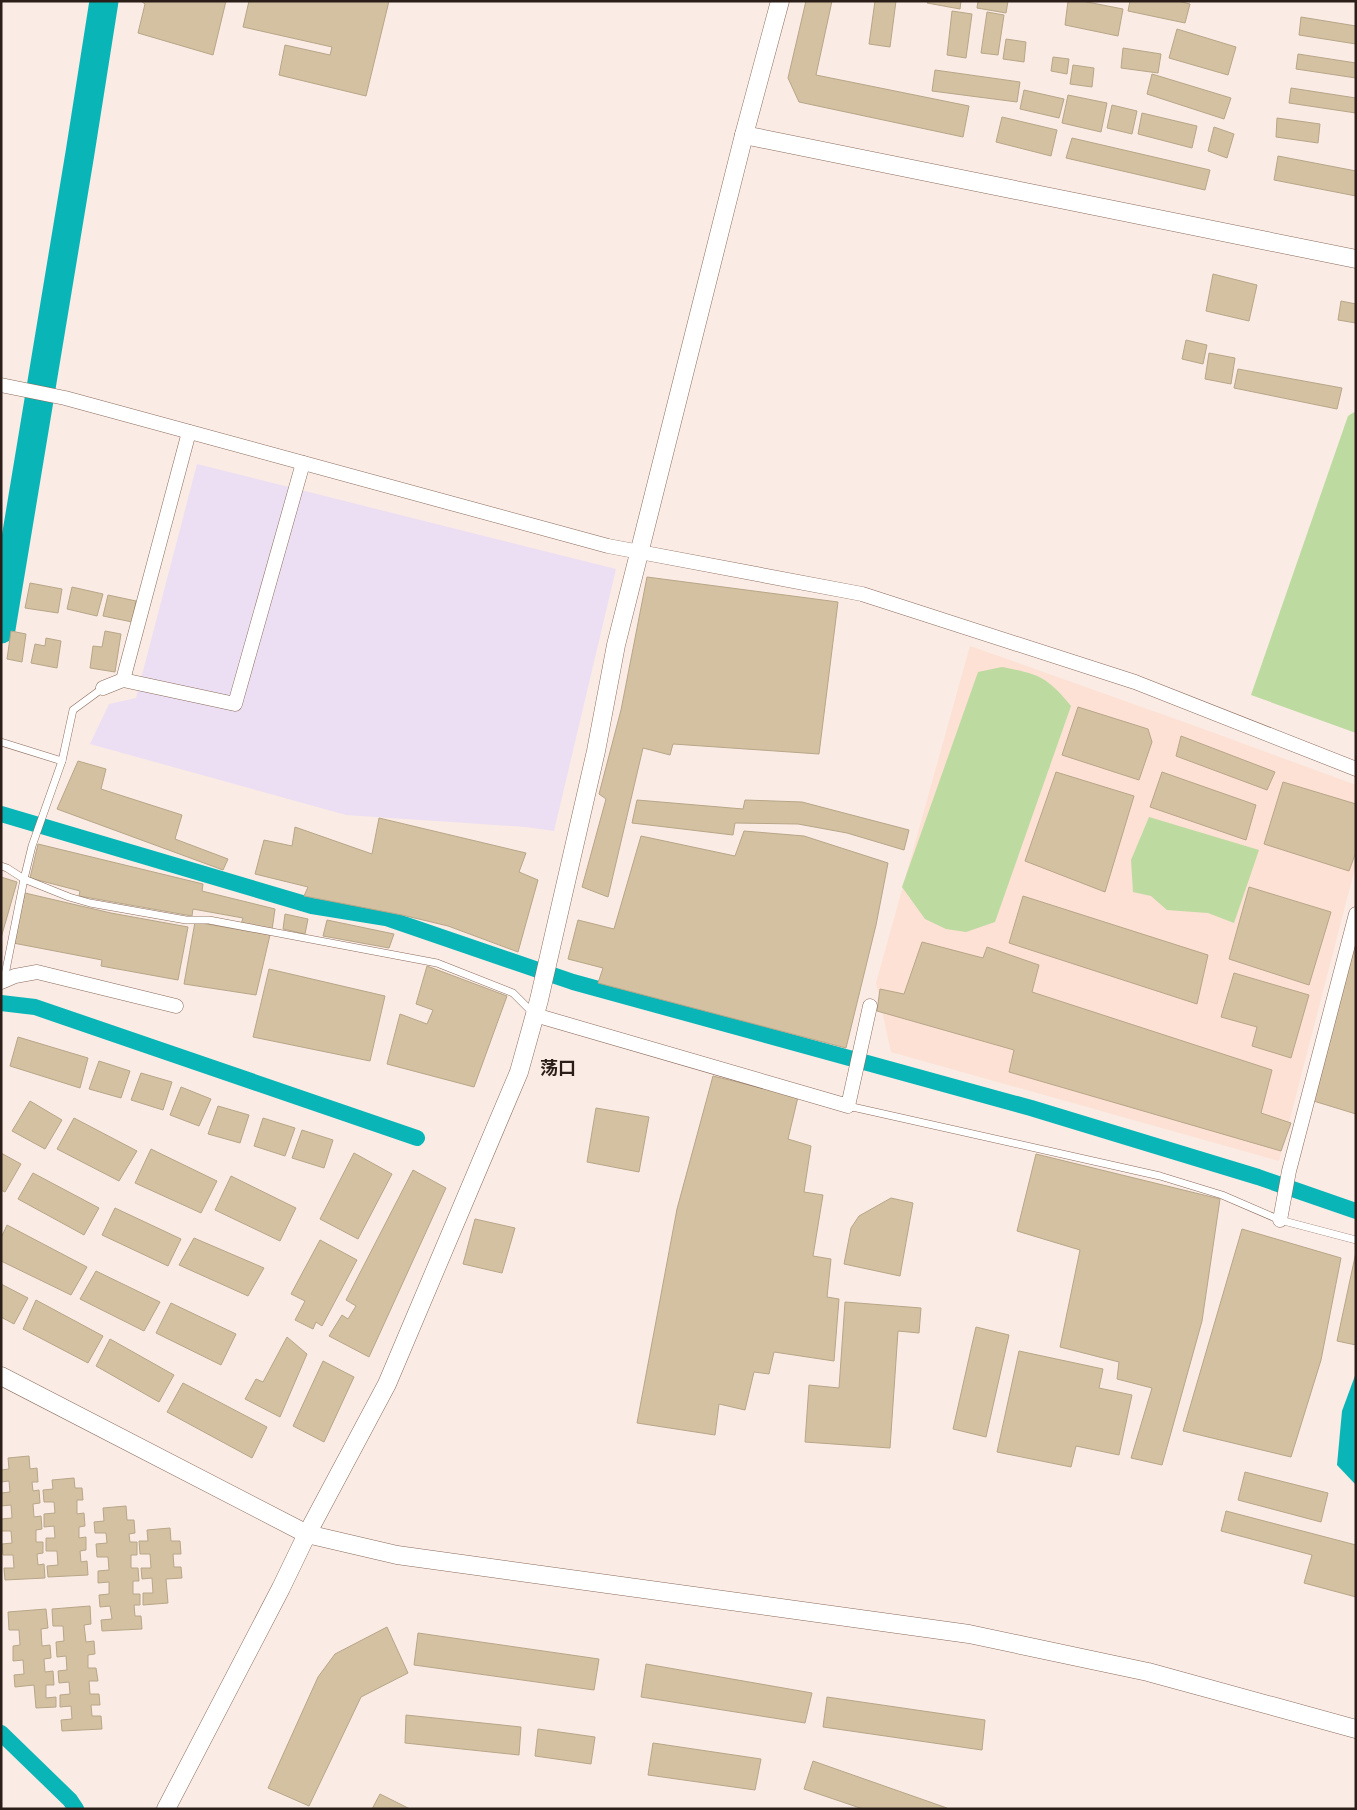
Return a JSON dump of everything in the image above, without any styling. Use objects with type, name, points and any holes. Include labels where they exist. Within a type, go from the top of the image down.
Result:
[{"type":"street","points":[[166,1809],[386,1384],[519,1072],[537,1008],[596,751],[616,645],[744,135],[780,1]]},
{"type":"street","points":[[744,135],[1356,260]]},
{"type":"street","points":[[3,385],[65,398],[608,546],[862,594],[1135,682],[1356,769]]},
{"type":"street","points":[[123,680],[189,432]]},
{"type":"street","points":[[103,688],[123,680],[235,704],[303,463]]},
{"type":"street","points":[[1280,1220],[1289,1171],[1356,914]]},
{"type":"street","points":[[3,981],[15,976],[37,972],[176,1006]]},
{"type":"street","points":[[537,1008],[848,1106],[870,1006]]},
{"type":"street","points":[[1,1376],[307,1534],[397,1555],[969,1634],[1148,1672],[1356,1729]]},
{"type":"lane","points":[[3,981],[32,846],[62,761],[73,710],[103,688]]},
{"type":"lane","points":[[1,742],[62,761]]},
{"type":"lane","points":[[1,866],[24,879],[69,897],[90,902],[186,920],[208,920],[437,963],[513,993],[537,1008]]},
{"type":"lane","points":[[848,1106],[1160,1176],[1222,1195],[1280,1220],[1356,1240]]},
{"type":"shaded area","points":[[197,464],[616,569],[554,831],[526,827],[346,815],[90,744],[109,704],[136,698]]},
{"type":"shaded area","points":[[970,646],[1356,785],[1356,864],[1279,1161],[891,1052],[876,983]]},
{"type":"green space","points":[[1356,411],[1356,733],[1251,695],[1348,416]]},
{"type":"green space","points":[[1002,667],[1041,678],[1055,689],[1071,706],[995,922],[966,932],[946,929],[925,919],[902,887],[978,672]]},
{"type":"green space","points":[[1149,817],[1259,850],[1234,923],[1208,913],[1167,910],[1151,896],[1133,892],[1131,860]]},
{"type":"water","points":[[1356,1373],[1356,1485],[1337,1465],[1342,1411]]},
{"type":"building","points":[[141,1],[226,1],[213,55],[138,33],[145,4]]},
{"type":"building","points":[[249,1],[389,1],[366,96],[279,75],[285,45],[330,55],[332,47],[243,27]]},
{"type":"building","points":[[806,1],[832,1],[816,75],[969,106],[963,137],[799,102],[788,78]]},
{"type":"building","points":[[875,1],[896,1],[890,47],[869,44]]},
{"type":"building","points":[[928,1],[961,1],[960,9],[927,3]]},
{"type":"building","points":[[978,1],[1008,1],[1006,13],[977,8]]},
{"type":"building","points":[[1068,1],[1082,1],[1123,9],[1118,36],[1065,25]]},
{"type":"building","points":[[1130,1],[1178,1],[1190,4],[1185,23],[1128,11]]},
{"type":"building","points":[[952,11],[972,14],[966,58],[947,55]]},
{"type":"building","points":[[987,12],[1004,15],[998,55],[981,53]]},
{"type":"building","points":[[1301,17],[1356,26],[1356,44],[1299,35]]},
{"type":"building","points":[[1177,29],[1236,47],[1228,75],[1169,58]]},
{"type":"building","points":[[1006,39],[1026,42],[1024,62],[1003,59]]},
{"type":"building","points":[[1123,48],[1161,54],[1158,73],[1121,68]]},
{"type":"building","points":[[1298,54],[1356,63],[1356,78],[1296,69]]},
{"type":"building","points":[[1053,57],[1069,59],[1067,74],[1051,71]]},
{"type":"building","points":[[1073,65],[1094,68],[1092,87],[1070,84]]},
{"type":"building","points":[[935,70],[1020,82],[1017,102],[932,91]]},
{"type":"building","points":[[1152,74],[1231,98],[1224,119],[1147,94]]},
{"type":"building","points":[[1291,88],[1356,98],[1356,113],[1289,103]]},
{"type":"building","points":[[1024,90],[1064,99],[1059,118],[1020,109]]},
{"type":"building","points":[[1068,95],[1107,103],[1101,132],[1062,123]]},
{"type":"building","points":[[1112,105],[1137,111],[1132,134],[1107,128]]},
{"type":"building","points":[[1142,113],[1197,126],[1192,148],[1138,134]]},
{"type":"building","points":[[1002,117],[1057,130],[1051,156],[996,142]]},
{"type":"building","points":[[1277,118],[1320,124],[1318,143],[1276,137]]},
{"type":"building","points":[[1214,127],[1234,134],[1227,158],[1208,151]]},
{"type":"building","points":[[1072,138],[1210,170],[1205,190],[1066,158]]},
{"type":"building","points":[[1278,156],[1356,171],[1356,196],[1274,180]]},
{"type":"building","points":[[1213,274],[1257,285],[1249,321],[1206,311]]},
{"type":"building","points":[[1341,301],[1356,304],[1356,323],[1338,320]]},
{"type":"building","points":[[1186,340],[1207,345],[1203,364],[1182,359]]},
{"type":"building","points":[[1209,353],[1235,358],[1231,384],[1205,379]]},
{"type":"building","points":[[1238,369],[1342,388],[1337,409],[1234,388]]},
{"type":"building","points":[[647,577],[838,602],[819,754],[673,744],[670,755],[643,748],[608,897],[582,887],[606,799],[599,794],[621,710]]},
{"type":"building","points":[[30,583],[62,589],[58,613],[25,608]]},
{"type":"building","points":[[72,587],[103,594],[97,616],[67,609]]},
{"type":"building","points":[[108,595],[136,601],[132,622],[103,616]]},
{"type":"building","points":[[11,631],[26,634],[22,662],[7,659]]},
{"type":"building","points":[[105,631],[121,634],[115,672],[90,668],[93,646],[102,647]]},
{"type":"building","points":[[46,638],[61,641],[57,668],[31,663],[35,644],[45,646]]},
{"type":"building","points":[[1078,707],[1148,729],[1152,742],[1139,780],[1062,755]]},
{"type":"building","points":[[1181,736],[1275,772],[1267,790],[1176,756]]},
{"type":"building","points":[[78,761],[106,769],[101,789],[182,815],[175,839],[228,859],[223,870],[57,809]]},
{"type":"building","points":[[1056,772],[1134,796],[1105,892],[1025,861]]},
{"type":"building","points":[[1162,772],[1256,805],[1246,840],[1150,807]]},
{"type":"building","points":[[1283,782],[1356,804],[1356,852],[1349,871],[1264,844]]},
{"type":"building","points":[[637,800],[743,809],[745,800],[802,802],[909,830],[904,850],[847,833],[798,824],[735,823],[733,835],[632,823]]},
{"type":"building","points":[[379,818],[526,853],[519,872],[538,880],[518,952],[448,926],[304,896],[308,887],[255,874],[264,840],[292,846],[295,827],[372,854]]},
{"type":"building","points":[[744,831],[804,836],[888,863],[876,925],[846,1048],[598,983],[603,968],[568,959],[578,920],[614,929],[641,836],[735,856]]},
{"type":"building","points":[[38,844],[203,884],[202,891],[275,909],[272,930],[241,924],[243,918],[193,909],[192,916],[79,896],[80,891],[30,878]]},
{"type":"building","points":[[1,877],[17,882],[1,938]]},
{"type":"building","points":[[1249,887],[1331,912],[1309,985],[1229,959]]},
{"type":"building","points":[[25,893],[111,913],[188,927],[178,980],[101,966],[102,960],[13,943]]},
{"type":"building","points":[[1023,896],[1208,955],[1197,1004],[1009,943]]},
{"type":"building","points":[[285,914],[308,919],[305,934],[283,929]]},
{"type":"building","points":[[327,920],[394,934],[389,948],[323,936]]},
{"type":"building","points":[[195,922],[270,935],[256,995],[184,984]]},
{"type":"building","points":[[1356,934],[1356,1114],[1307,1099]]},
{"type":"building","points":[[922,942],[983,958],[987,947],[1039,965],[1032,992],[1272,1070],[1261,1113],[1291,1123],[1281,1151],[1009,1072],[1014,1050],[877,1011],[880,989],[904,994]]},
{"type":"building","points":[[427,966],[507,996],[474,1087],[387,1064],[400,1014],[427,1024],[433,1010],[416,1004]]},
{"type":"building","points":[[269,969],[385,996],[370,1061],[253,1037]]},
{"type":"building","points":[[1234,973],[1309,995],[1291,1058],[1252,1046],[1257,1027],[1221,1017]]},
{"type":"building","points":[[18,1037],[88,1058],[80,1088],[10,1066]]},
{"type":"building","points":[[99,1061],[130,1071],[121,1098],[89,1089]]},
{"type":"building","points":[[141,1073],[172,1082],[163,1110],[131,1100]]},
{"type":"building","points":[[713,1076],[798,1097],[788,1139],[811,1146],[804,1192],[823,1195],[813,1256],[831,1259],[827,1297],[839,1299],[834,1361],[774,1352],[769,1374],[754,1372],[745,1410],[719,1404],[715,1435],[637,1423],[677,1209]]},
{"type":"building","points":[[181,1087],[211,1099],[199,1126],[170,1115]]},
{"type":"building","points":[[30,1101],[62,1120],[45,1149],[12,1131]]},
{"type":"building","points":[[218,1106],[249,1115],[240,1143],[208,1134]]},
{"type":"building","points":[[596,1108],[649,1117],[639,1172],[587,1162]]},
{"type":"building","points":[[74,1118],[137,1151],[119,1181],[57,1149]]},
{"type":"building","points":[[263,1118],[295,1128],[285,1156],[254,1146]]},
{"type":"building","points":[[302,1130],[333,1140],[324,1168],[292,1158]]},
{"type":"building","points":[[151,1149],[217,1181],[201,1213],[135,1183]]},
{"type":"building","points":[[1,1153],[21,1164],[5,1192],[1,1190]]},
{"type":"building","points":[[354,1153],[392,1174],[358,1239],[320,1219]]},
{"type":"building","points":[[1036,1154],[1220,1199],[1202,1321],[1162,1465],[1131,1458],[1152,1388],[1117,1379],[1119,1362],[1060,1347],[1080,1250],[1017,1231]]},
{"type":"building","points":[[413,1170],[446,1188],[369,1357],[329,1336],[342,1315],[348,1319],[356,1306],[346,1300]]},
{"type":"building","points":[[33,1173],[99,1208],[84,1235],[18,1199]]},
{"type":"building","points":[[231,1176],[296,1208],[280,1241],[215,1210]]},
{"type":"building","points":[[891,1198],[913,1203],[900,1276],[844,1264],[851,1228],[859,1216]]},
{"type":"building","points":[[115,1208],[181,1239],[168,1266],[102,1235]]},
{"type":"building","points":[[475,1219],[515,1228],[502,1273],[463,1264]]},
{"type":"building","points":[[7,1225],[87,1267],[71,1295],[1,1261],[1,1238]]},
{"type":"building","points":[[1242,1229],[1341,1258],[1321,1360],[1291,1457],[1183,1431]]},
{"type":"building","points":[[194,1238],[264,1268],[248,1296],[179,1265]]},
{"type":"building","points":[[320,1240],[357,1260],[322,1326],[316,1322],[313,1329],[295,1320],[305,1301],[291,1294]]},
{"type":"building","points":[[1356,1252],[1356,1345],[1337,1341]]},
{"type":"building","points":[[96,1271],[160,1302],[144,1331],[80,1299]]},
{"type":"building","points":[[1,1284],[28,1298],[14,1324],[1,1317]]},
{"type":"building","points":[[36,1300],[103,1336],[88,1363],[23,1329]]},
{"type":"building","points":[[845,1302],[921,1308],[919,1333],[898,1331],[890,1448],[805,1442],[809,1385],[839,1388]]},
{"type":"building","points":[[171,1303],[236,1334],[221,1365],[156,1333]]},
{"type":"building","points":[[976,1327],[1009,1335],[986,1437],[953,1429]]},
{"type":"building","points":[[287,1337],[307,1354],[280,1417],[245,1399],[256,1379],[263,1382]]},
{"type":"building","points":[[110,1339],[174,1375],[159,1402],[96,1366]]},
{"type":"building","points":[[1019,1351],[1103,1369],[1099,1388],[1132,1395],[1119,1455],[1076,1446],[1071,1467],[997,1452]]},
{"type":"building","points":[[323,1361],[354,1377],[324,1442],[293,1426]]},
{"type":"building","points":[[183,1383],[267,1427],[252,1458],[167,1412]]},
{"type":"building","points":[[29,1456],[30,1469],[37,1468],[38,1482],[32,1482],[33,1491],[39,1490],[40,1503],[33,1504],[34,1517],[41,1516],[42,1529],[36,1530],[36,1542],[43,1542],[43,1553],[37,1554],[38,1565],[44,1564],[45,1578],[5,1580],[4,1568],[14,1568],[13,1555],[3,1555],[2,1544],[12,1543],[11,1531],[1,1531],[1,1519],[12,1518],[11,1505],[1,1506],[1,1493],[10,1492],[9,1481],[1,1482],[1,1470],[9,1469],[8,1458]]},
{"type":"building","points":[[1245,1472],[1328,1493],[1321,1522],[1238,1500]]},
{"type":"building","points":[[74,1478],[75,1488],[82,1488],[83,1500],[77,1500],[77,1514],[84,1513],[85,1526],[79,1527],[79,1538],[86,1537],[86,1550],[80,1551],[81,1562],[87,1561],[88,1575],[48,1577],[47,1566],[58,1565],[57,1551],[46,1551],[46,1538],[55,1538],[54,1526],[44,1527],[44,1514],[55,1513],[54,1502],[44,1502],[43,1490],[53,1489],[52,1480]]},
{"type":"building","points":[[126,1506],[127,1520],[134,1520],[135,1533],[129,1534],[130,1542],[137,1542],[137,1555],[131,1555],[131,1568],[138,1568],[139,1581],[133,1581],[133,1594],[140,1594],[140,1605],[134,1605],[135,1616],[141,1616],[142,1629],[102,1631],[101,1620],[112,1619],[110,1606],[100,1607],[99,1595],[109,1594],[109,1582],[98,1583],[98,1571],[109,1570],[108,1557],[97,1557],[96,1544],[107,1543],[106,1533],[95,1533],[94,1522],[104,1521],[103,1508]]},
{"type":"building","points":[[1226,1511],[1356,1545],[1356,1597],[1304,1583],[1312,1555],[1221,1531]]},
{"type":"building","points":[[170,1528],[171,1541],[180,1541],[181,1554],[173,1554],[174,1567],[181,1567],[182,1578],[166,1579],[168,1603],[143,1605],[143,1593],[153,1593],[152,1578],[142,1579],[141,1568],[151,1568],[150,1554],[140,1554],[139,1541],[148,1541],[147,1530]]},
{"type":"building","points":[[90,1606],[91,1624],[84,1625],[86,1642],[94,1641],[95,1654],[88,1655],[88,1668],[96,1668],[98,1681],[89,1681],[90,1694],[99,1694],[100,1705],[91,1705],[92,1716],[101,1716],[102,1729],[62,1731],[61,1720],[72,1719],[71,1706],[60,1707],[60,1695],[70,1694],[69,1682],[59,1683],[58,1671],[67,1670],[66,1656],[57,1657],[56,1642],[64,1641],[63,1626],[53,1626],[52,1609]]},
{"type":"building","points":[[46,1609],[48,1628],[41,1629],[42,1646],[50,1645],[51,1658],[44,1659],[45,1672],[53,1671],[54,1685],[46,1685],[46,1698],[56,1697],[56,1707],[36,1708],[34,1685],[15,1687],[14,1675],[24,1674],[23,1660],[13,1661],[13,1646],[20,1645],[19,1630],[9,1630],[8,1612]]},
{"type":"building","points":[[387,1627],[408,1673],[361,1697],[309,1806],[268,1788],[318,1677],[335,1654]]},
{"type":"building","points":[[418,1633],[599,1659],[594,1690],[414,1665]]},
{"type":"building","points":[[646,1664],[812,1693],[805,1723],[641,1697]]},
{"type":"building","points":[[827,1697],[985,1720],[982,1750],[823,1727]]},
{"type":"building","points":[[406,1715],[521,1727],[519,1755],[405,1743]]},
{"type":"building","points":[[538,1729],[595,1737],[591,1764],[535,1756]]},
{"type":"building","points":[[653,1743],[761,1759],[755,1790],[648,1775]]},
{"type":"building","points":[[813,1761],[947,1809],[863,1809],[804,1789]]},
{"type":"building","points":[[380,1794],[410,1809],[372,1809]]},
{"type":"waterway","points":[[1,629],[104,1]]},
{"type":"waterway","points":[[1,814],[312,906],[386,918],[573,982],[1031,1108],[1258,1177],[1356,1211]]},
{"type":"waterway","points":[[1,1003],[35,1007],[417,1138]]},
{"type":"waterway","points":[[1,1733],[70,1800],[76,1809]]},
{"type":"district","name":"荡口","points":[[558,1068]]}]
